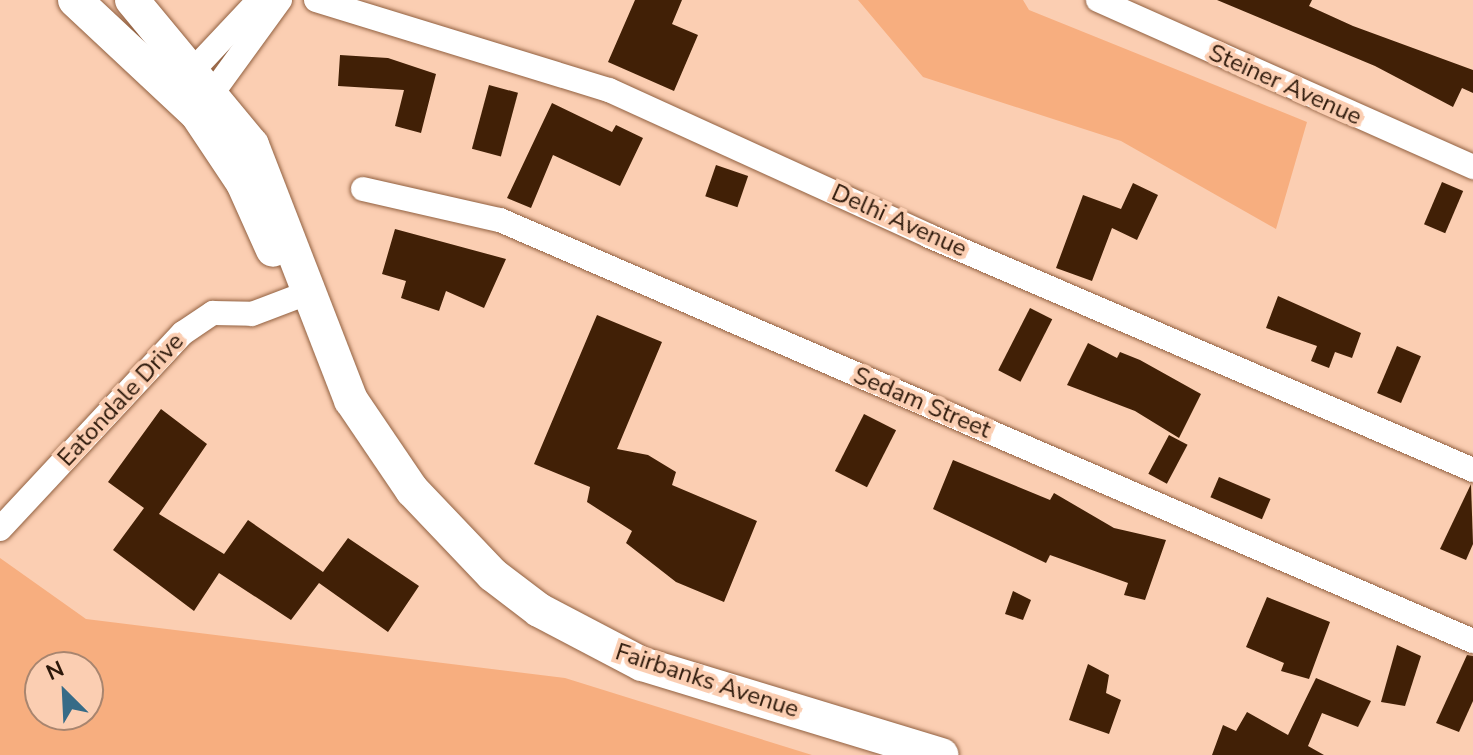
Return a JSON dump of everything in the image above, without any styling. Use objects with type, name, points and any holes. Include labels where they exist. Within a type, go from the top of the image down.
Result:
[{"type":"street","points":[[75,0],[195,91]]},
{"type":"street","points":[[132,0],[195,91]]},
{"type":"street","points":[[195,91],[259,0]]},
{"type":"street","points":[[195,91],[280,0]]},
{"type":"street","name":"Delhi Avenue","points":[[316,0],[609,90],[929,236],[1473,470]]},
{"type":"street","name":"Steiner Avenue","points":[[1098,0],[1473,167]]},
{"type":"street","name":"Fairbanks Avenue","points":[[195,91],[265,170],[307,293],[351,400],[412,490],[493,575],[539,610],[642,664],[942,755]]},
{"type":"street","name":"Sedam Street","points":[[363,189],[500,220],[1473,641]]},
{"type":"street","name":"Eatondale Drive","points":[[0,529],[183,333],[213,313],[252,314],[307,293]]},
{"type":"shaded area","points":[[858,0],[1023,0],[1029,10],[1307,122],[1276,229],[1121,141],[923,77]]},
{"type":"shaded area","points":[[0,558],[86,619],[565,678],[812,755],[0,755]]},
{"type":"building","points":[[635,0],[682,0],[672,24],[698,35],[674,91],[608,62]]},
{"type":"building","points":[[1217,0],[1312,0],[1309,6],[1353,26],[1473,70],[1473,93],[1462,88],[1453,107],[1375,66]]},
{"type":"building","points":[[340,55],[388,58],[436,74],[421,133],[395,126],[404,90],[338,86]]},
{"type":"building","points":[[489,85],[518,93],[501,157],[472,149]]},
{"type":"building","points":[[552,103],[612,132],[616,125],[643,138],[620,186],[553,155],[531,208],[507,198]]},
{"type":"building","points":[[716,165],[748,176],[737,207],[705,196]]},
{"type":"building","points":[[1442,182],[1463,191],[1445,233],[1424,224]]},
{"type":"building","points":[[1133,183],[1158,195],[1137,240],[1112,228],[1092,281],[1056,268],[1083,195],[1121,209]]},
{"type":"building","points":[[395,229],[506,259],[484,308],[446,291],[439,311],[401,298],[406,281],[382,274]]},
{"type":"building","points":[[1278,296],[1361,333],[1352,358],[1335,352],[1329,368],[1311,361],[1317,346],[1266,328]]},
{"type":"building","points":[[1030,308],[1052,319],[1020,382],[998,370]]},
{"type":"building","points":[[597,315],[662,342],[617,449],[648,455],[676,472],[672,485],[757,521],[724,602],[676,582],[626,543],[632,531],[587,502],[590,487],[534,464]]},
{"type":"building","points":[[1088,343],[1117,358],[1120,352],[1140,360],[1201,394],[1179,438],[1135,411],[1067,385]]},
{"type":"building","points":[[1397,346],[1421,356],[1401,403],[1377,393]]},
{"type":"building","points":[[161,409],[207,444],[159,514],[224,554],[248,520],[323,572],[348,538],[419,586],[388,632],[319,583],[291,620],[219,573],[194,611],[113,550],[144,508],[108,482]]},
{"type":"building","points":[[864,414],[896,430],[867,487],[835,471]]},
{"type":"building","points":[[1169,435],[1188,445],[1167,484],[1148,474]]},
{"type":"building","points":[[953,460],[1050,500],[1054,493],[1114,528],[1166,540],[1145,600],[1124,595],[1128,583],[1050,555],[1046,563],[933,509]]},
{"type":"building","points":[[1219,477],[1271,499],[1262,519],[1210,497]]},
{"type":"building","points":[[1471,484],[1473,544],[1466,560],[1440,549]]},
{"type":"building","points":[[1013,591],[1031,600],[1023,620],[1005,614]]},
{"type":"building","points":[[1267,597],[1330,622],[1309,679],[1281,671],[1284,663],[1246,647]]},
{"type":"building","points":[[1397,645],[1421,656],[1405,706],[1381,702]]},
{"type":"building","points":[[1467,655],[1473,656],[1473,701],[1459,732],[1436,723]]},
{"type":"building","points":[[1088,664],[1109,675],[1106,693],[1121,700],[1109,734],[1069,720]]},
{"type":"building","points":[[1316,678],[1371,701],[1358,727],[1322,713],[1308,746],[1324,755],[1212,755],[1223,725],[1236,731],[1247,712],[1288,735]]}]
